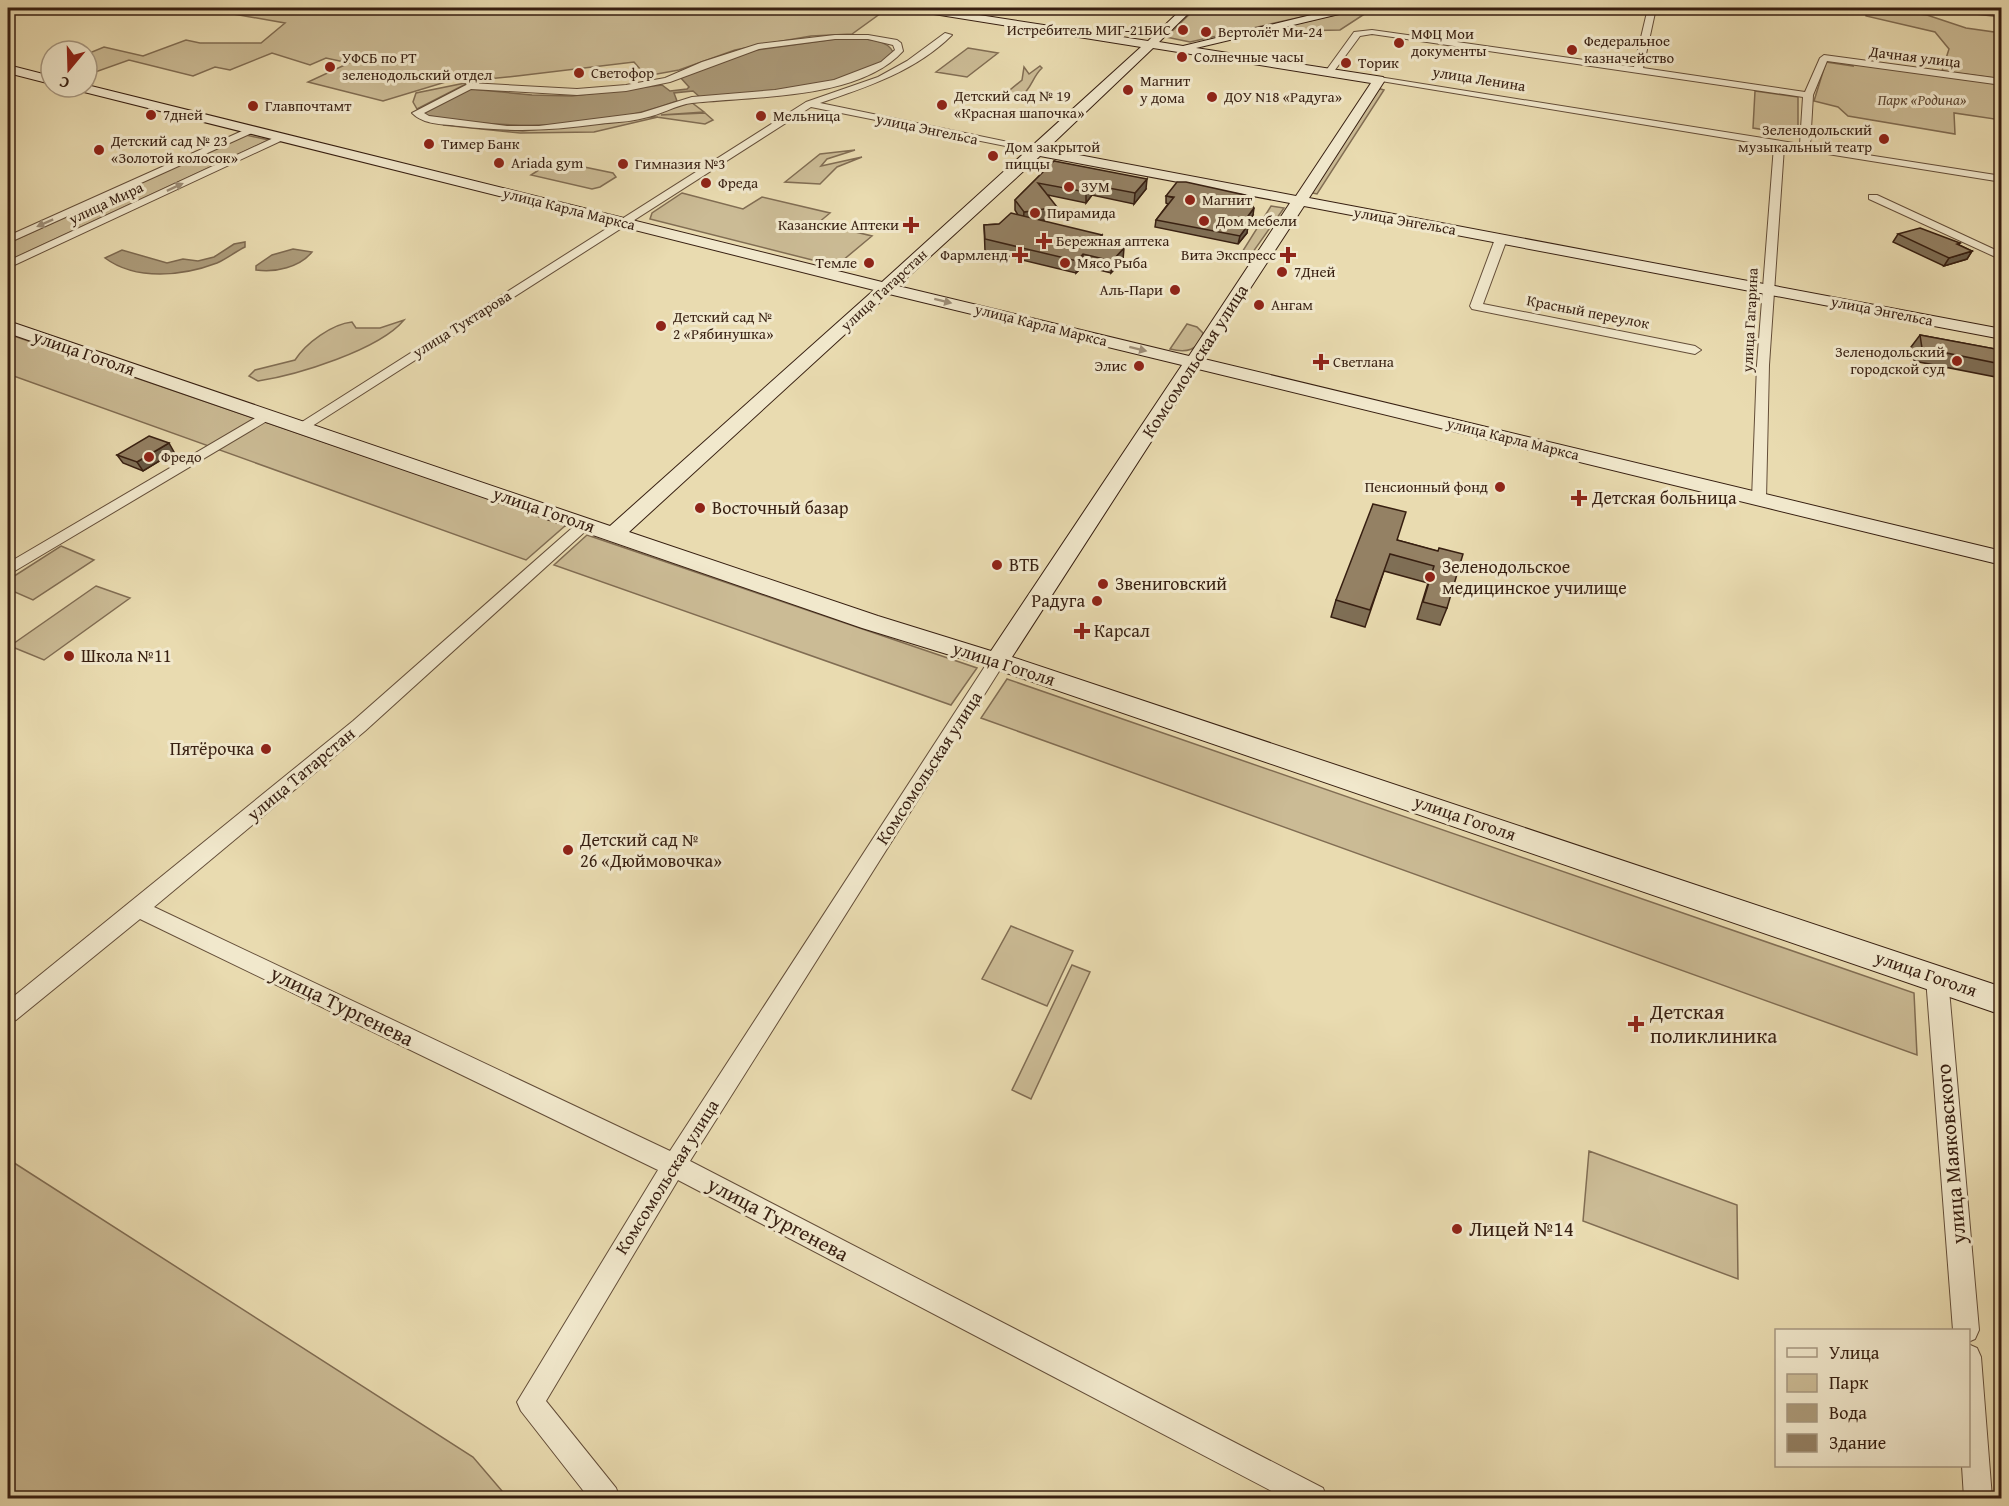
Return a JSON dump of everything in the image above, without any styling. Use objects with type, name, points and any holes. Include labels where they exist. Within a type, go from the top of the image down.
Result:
[{"type":"street","points":[[116,8],[131,9]]},
{"type":"street","name":"улица Ленина","points":[[915,8],[2001,179]]},
{"type":"street","name":"улица Татарстан","points":[[614,534],[1037,151],[1189,8]]},
{"type":"street","points":[[1133,62],[1177,48],[1352,8]]},
{"type":"street","points":[[1638,70],[1652,8]]},
{"type":"street","points":[[1329,72],[1357,34],[1372,32],[1638,70],[1808,98],[1805,148]]},
{"type":"street","name":"улица Туктарова","points":[[301,427],[808,104],[881,80],[910,63],[948,35]]},
{"type":"street","points":[[868,37],[897,43],[900,47],[896,56],[878,68],[838,81],[785,91],[698,101],[689,98],[642,117],[539,129],[507,129],[418,117],[417,113],[460,90],[479,84],[542,92],[577,92],[675,81],[740,52],[811,39],[868,37]]},
{"type":"street","name":"Дачная улица","points":[[1808,98],[1824,58],[2001,82]]},
{"type":"street","points":[[8,69],[39,77]]},
{"type":"street","name":"Комсомольская улица","points":[[606,1498],[530,1402],[674,1165],[997,661],[1378,80]]},
{"type":"street","name":"улица Карла Маркса","points":[[99,91],[886,288],[2001,558]]},
{"type":"street","name":"улица Энгельса","points":[[808,104],[1037,151],[2001,334]]},
{"type":"street","name":"улица Мира","points":[[8,240],[251,129]]},
{"type":"street","name":"улица Мира","points":[[8,265],[282,137]]},
{"type":"street","name":"улица Гагарина","points":[[1759,499],[1768,290],[1779,144]]},
{"type":"street","points":[[1873,197],[2001,257]]},
{"type":"street","name":"Красный переулок","points":[[1501,239],[1476,306],[1695,350]]},
{"type":"street","name":"улица Гоголя","points":[[8,327],[870,622],[997,661],[2001,1001]]},
{"type":"street","points":[[8,570],[267,415]]},
{"type":"street","name":"улица Татарстан","points":[[8,1013],[138,909],[408,685],[585,524]]},
{"type":"street","name":"улица Тургенева","points":[[138,909],[674,1165],[1313,1498]]},
{"type":"street","name":"улица Маяковского","points":[[1937,978],[1966,1329]]},
{"type":"street","points":[[1970,1385],[1978,1498]]},
{"type":"green space","points":[[226,8],[888,8],[852,34],[811,36],[735,50],[679,70],[646,76],[634,62],[477,80],[462,77],[383,101],[308,82],[349,63],[326,58],[310,65],[272,53],[230,70],[215,67],[193,76],[129,60],[99,71],[99,49],[104,47],[143,56],[186,40],[200,43],[261,43],[285,23],[216,11]]},
{"type":"green space","points":[[1196,8],[1342,8],[1190,42],[1166,37]]},
{"type":"green space","points":[[1364,8],[1440,8],[1432,10],[1380,9],[1366,13],[1340,30],[1293,31],[1288,26]]},
{"type":"green space","points":[[1866,8],[1927,15],[1966,28],[2001,33],[2001,79],[1942,71],[1949,49],[1935,32],[1866,16]]},
{"type":"green space","points":[[1921,8],[2001,8],[2001,17]]},
{"type":"green space","points":[[968,48],[998,53],[967,77],[936,72]]},
{"type":"green space","name":"Парк «Родина»","points":[[1826,62],[1853,66],[1852,63],[2001,83],[2001,120],[1954,113],[1955,134],[1848,116],[1838,107],[1814,101]]},
{"type":"green space","points":[[1040,66],[1042,68],[1024,94],[1020,97],[1005,94],[1022,80],[1024,67],[1029,74]]},
{"type":"green space","points":[[470,82],[417,109],[413,102],[416,93]]},
{"type":"green space","points":[[1377,88],[1384,90],[1317,194],[1308,192]]},
{"type":"green space","points":[[1755,91],[1798,97],[1798,135],[1753,128]]},
{"type":"green space","points":[[691,102],[704,112],[661,115],[705,113],[713,120],[705,124],[649,116]]},
{"type":"green space","points":[[658,117],[594,132],[520,133],[443,125],[523,131]]},
{"type":"green space","points":[[246,135],[269,140],[8,261],[8,243]]},
{"type":"green space","points":[[855,150],[827,159],[821,166],[862,157],[837,167],[820,184],[785,182],[820,154]]},
{"type":"green space","points":[[560,162],[613,173],[616,177],[592,189],[531,175],[548,164]]},
{"type":"green space","points":[[682,193],[743,209],[762,197],[830,213],[818,223],[872,236],[836,266],[650,219],[652,213]]},
{"type":"green space","points":[[1271,206],[1284,208],[1248,259],[1239,257]]},
{"type":"green space","points":[[404,320],[376,341],[336,360],[258,381],[249,376],[255,370],[295,360],[313,341],[336,326],[352,322],[356,328],[380,328]]},
{"type":"green space","points":[[1187,324],[1197,327],[1203,333],[1198,344],[1191,349],[1181,351],[1170,349]]},
{"type":"green space","points":[[8,334],[566,525],[526,560],[8,374]]},
{"type":"green space","points":[[587,535],[977,668],[951,705],[554,565]]},
{"type":"green space","points":[[61,546],[94,560],[33,600],[8,589],[8,580]]},
{"type":"green space","points":[[96,586],[130,598],[44,660],[10,646]]},
{"type":"green space","points":[[1007,679],[1914,993],[1917,1055],[981,718]]},
{"type":"green space","points":[[1011,926],[1073,951],[1047,1006],[982,979]]},
{"type":"green space","points":[[1072,965],[1090,972],[1031,1099],[1012,1090]]},
{"type":"green space","points":[[1589,1151],[1737,1205],[1738,1279],[1583,1221]]},
{"type":"green space","points":[[8,1159],[473,1457],[508,1498],[8,1498]]},
{"type":"water","points":[[843,38],[878,41],[893,52],[878,64],[857,74],[832,81],[804,87],[702,99],[693,91],[674,93],[677,101],[646,111],[583,123],[519,125],[423,115],[423,112],[470,89],[572,96],[662,85],[670,91],[687,89],[689,87],[680,77],[756,50]]},
{"type":"water","points":[[245,242],[245,247],[217,263],[175,273],[145,273],[131,270],[105,258],[122,250],[167,263],[183,259],[198,261],[214,257],[234,244]]},
{"type":"water","points":[[293,249],[312,252],[301,262],[287,268],[271,271],[256,270],[256,266],[272,255]]},
{"type":"building","points":[[1054,161],[1147,179],[1135,193],[1093,185],[1086,192],[1038,183],[1057,207],[1024,212],[1015,200]]},
{"type":"building","name":"Дом мебели","points":[[1177,182],[1245,195],[1254,208],[1242,224],[1248,225],[1240,236],[1156,220],[1174,197],[1166,196]]},
{"type":"building","points":[[1011,213],[1102,235],[1096,241],[1124,248],[1112,261],[1083,254],[1077,261],[985,239],[984,225],[999,224]]},
{"type":"building","points":[[1920,228],[1960,243],[1957,244],[1972,251],[1949,258],[1898,234]]},
{"type":"building","points":[[1920,335],[2001,350],[2001,364],[1922,348]]},
{"type":"building","points":[[149,436],[169,443],[137,462],[117,455]]},
{"type":"building","name":"Зеленодольское медицинское училище","points":[[1373,504],[1406,512],[1397,540],[1438,551],[1439,548],[1463,554],[1447,608],[1423,602],[1434,566],[1390,554],[1370,610],[1336,600]]},
{"type":"place","name":"Истребитель МИГ-21БИС","points":[[1183,30]]},
{"type":"place","name":"Вертолёт Ми-24","points":[[1206,32]]},
{"type":"place","name":"МФЦ Мои документы","points":[[1399,43]]},
{"type":"place","name":"Федеральное казначейство","points":[[1572,50]]},
{"type":"place","name":"Солнечные часы","points":[[1182,57]]},
{"type":"place","name":"Торик","points":[[1346,63]]},
{"type":"place","name":"УФСБ по РТ зеленодольский отдел","points":[[330,67]]},
{"type":"place","name":"Светофор","points":[[579,73]]},
{"type":"place","name":"Магнит у дома","points":[[1128,90]]},
{"type":"place","name":"ДОУ N18 «Радуга»","points":[[1212,97]]},
{"type":"place","name":"Детский сад № 19 «Красная шапочка»","points":[[942,105]]},
{"type":"place","name":"Главпочтамт","points":[[253,106]]},
{"type":"place","name":"7дней","points":[[151,115]]},
{"type":"place","name":"Мельница","points":[[761,116]]},
{"type":"place","name":"Зеленодольский музыкальный театр","points":[[1884,139]]},
{"type":"place","name":"Тимер Банк","points":[[429,144]]},
{"type":"place","name":"Детский сад № 23 «Золотой колосок»","points":[[99,150]]},
{"type":"place","name":"Дом закрытой пиццы","points":[[993,156]]},
{"type":"place","name":"Ariada gym","points":[[499,163]]},
{"type":"place","name":"Гимназия №3","points":[[623,164]]},
{"type":"place","name":"Фреда","points":[[706,183]]},
{"type":"place","name":"ЗУМ","points":[[1069,187]]},
{"type":"place","name":"Магнит","points":[[1190,200]]},
{"type":"place","name":"Пирамида","points":[[1035,213]]},
{"type":"place","name":"Дом мебели","points":[[1204,221]]},
{"type":"place","name":"Казанские Аптеки","points":[[911,225]]},
{"type":"place","name":"Бережная аптека","points":[[1044,241]]},
{"type":"place","name":"Фармленд","points":[[1020,255]]},
{"type":"place","name":"Вита Экспресс","points":[[1288,255]]},
{"type":"place","name":"Темле","points":[[869,263]]},
{"type":"place","name":"Мясо Рыба","points":[[1065,263]]},
{"type":"place","name":"7Дней","points":[[1282,272]]},
{"type":"place","name":"Аль-Пари","points":[[1175,290]]},
{"type":"place","name":"Ангам","points":[[1259,305]]},
{"type":"place","name":"Детский сад № 2 «Рябинушка»","points":[[661,326]]},
{"type":"place","name":"Зеленодольский городской суд","points":[[1957,361]]},
{"type":"place","name":"Светлана","points":[[1321,362]]},
{"type":"place","name":"Элис","points":[[1139,366]]},
{"type":"place","name":"Фредо","points":[[149,457]]},
{"type":"place","name":"Пенсионный фонд","points":[[1500,487]]},
{"type":"place","name":"Детская больница","points":[[1579,498]]},
{"type":"place","name":"Восточный базар","points":[[700,508]]},
{"type":"place","name":"ВТБ","points":[[997,565]]},
{"type":"place","name":"Зеленодольское медицинское училище","points":[[1430,577]]},
{"type":"place","name":"Звениговский","points":[[1103,584]]},
{"type":"place","name":"Радуга","points":[[1097,601]]},
{"type":"place","name":"Карсал","points":[[1082,631]]},
{"type":"place","name":"Школа №11","points":[[69,656]]},
{"type":"place","name":"Пятёрочка","points":[[266,749]]},
{"type":"place","name":"Детский сад № 26 «Дюймовочка»","points":[[568,850]]},
{"type":"place","name":"Детская поликлиника","points":[[1636,1024]]},
{"type":"place","name":"Лицей №14","points":[[1457,1229]]}]
